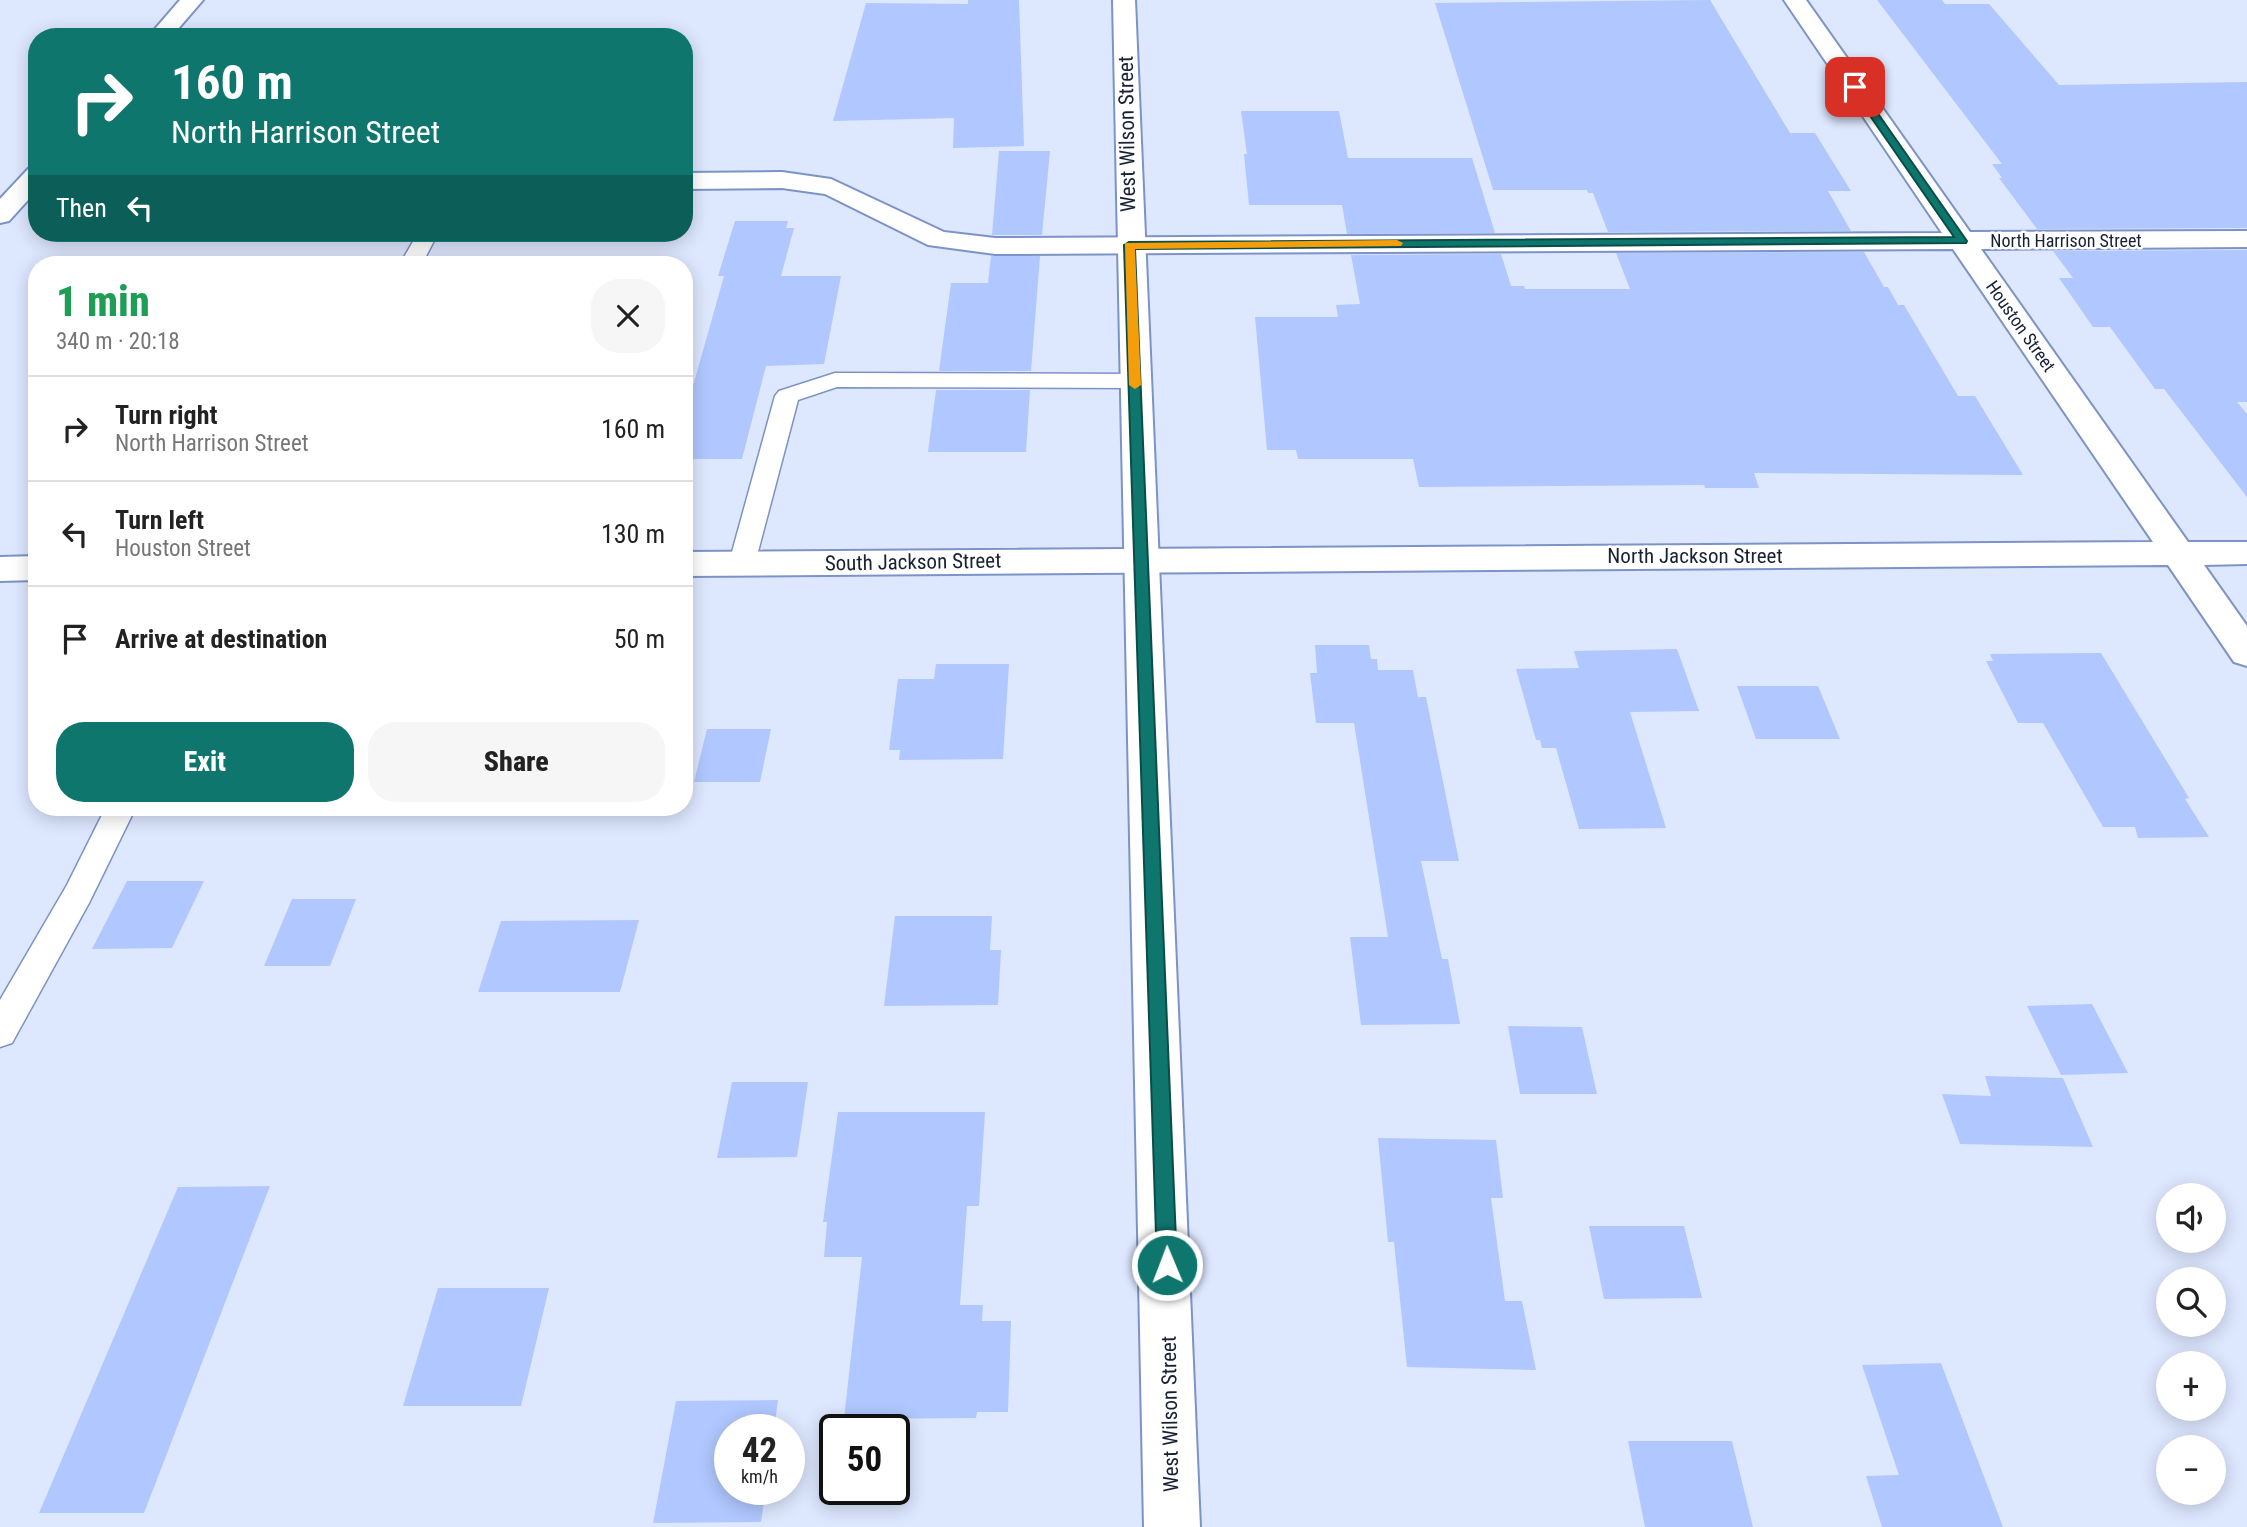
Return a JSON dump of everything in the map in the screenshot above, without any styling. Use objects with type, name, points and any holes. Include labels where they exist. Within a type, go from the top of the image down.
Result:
[{"type":"street","points":[[167,28],[192,0]]},
{"type":"street","name":"West Wilson Street","points":[[1124,0],[1129,245],[1143,560],[1166,1238],[1172,1527]]},
{"type":"street","name":"Houston Street","points":[[1795,0],[2247,653]]},
{"type":"street","name":"North Harrison Street","points":[[693,181],[782,180],[831,187],[939,239],[995,246],[2247,239]]},
{"type":"street","points":[[0,215],[28,187]]},
{"type":"street","name":"North Jackson Street","points":[[1143,560],[2247,553]]},
{"type":"street","name":"South Jackson Street","points":[[693,564],[1143,560]]},
{"type":"street","points":[[0,569],[28,568]]},
{"type":"lane","points":[[742,563],[787,396],[835,380],[1135,381]]},
{"type":"lane","points":[[0,1032],[78,894],[117,816]]},
{"type":"building","points":[[968,0],[1019,0],[1024,146],[953,148],[954,118],[833,121],[866,3],[968,4]]},
{"type":"building","points":[[1710,0],[1790,133],[1815,133],[1851,191],[1828,191],[1851,231],[1608,232],[1593,193],[1588,193],[1587,190],[1493,190],[1435,3]]},
{"type":"building","points":[[1877,0],[1942,0],[1945,4],[1989,4],[2059,85],[2247,82],[2247,228],[2037,229],[1999,178],[2002,178],[1992,164],[2002,164]]},
{"type":"building","points":[[1241,111],[1339,111],[1348,158],[1472,158],[1495,233],[1347,234],[1342,205],[1249,205],[1244,154],[1247,154]]},
{"type":"building","points":[[999,151],[1050,151],[1042,235],[992,235]]},
{"type":"building","points":[[735,221],[788,221],[786,228],[794,228],[781,276],[841,276],[824,364],[766,366],[742,459],[693,459],[693,386],[724,276],[718,276]]},
{"type":"building","points":[[2247,250],[2247,402],[2237,402],[2247,414],[2247,497],[2164,389],[2155,389],[2110,327],[2093,327],[2059,278],[2073,278],[2053,251]]},
{"type":"building","points":[[1864,252],[1884,287],[1888,287],[1898,305],[1904,305],[1958,396],[1975,396],[2023,475],[1754,473],[1759,488],[1705,488],[1704,485],[1419,487],[1413,459],[1298,459],[1296,450],[1267,450],[1255,317],[1338,317],[1336,305],[1360,304],[1351,255],[1501,254],[1511,286],[1524,286],[1525,289],[1630,289],[1616,253]]},
{"type":"building","points":[[991,256],[1040,256],[1031,371],[939,371],[951,283],[988,283]]},
{"type":"building","points":[[936,390],[1030,390],[1026,452],[928,452]]},
{"type":"building","points":[[1315,645],[1369,645],[1371,659],[1377,659],[1378,670],[1413,670],[1418,697],[1426,697],[1459,861],[1421,861],[1442,959],[1448,959],[1460,1024],[1361,1025],[1350,937],[1388,937],[1354,723],[1316,723],[1310,673],[1317,673]]},
{"type":"building","points":[[1677,649],[1699,711],[1630,712],[1666,828],[1579,829],[1556,748],[1542,748],[1540,740],[1536,740],[1516,669],[1579,668],[1574,651]]},
{"type":"building","points":[[2101,653],[2189,798],[2185,799],[2209,837],[2138,838],[2135,827],[2103,827],[2043,723],[2018,723],[1986,661],[1993,661],[1990,654]]},
{"type":"building","points":[[936,664],[1009,664],[1003,759],[899,760],[900,750],[889,750],[898,679],[934,679]]},
{"type":"building","points":[[1737,686],[1818,686],[1840,739],[1756,739]]},
{"type":"building","points":[[707,729],[771,729],[760,782],[694,782]]},
{"type":"building","points":[[127,881],[204,881],[172,948],[92,949]]},
{"type":"building","points":[[292,899],[356,899],[330,966],[264,966]]},
{"type":"building","points":[[895,916],[992,916],[990,950],[1001,950],[998,1005],[884,1006]]},
{"type":"building","points":[[639,920],[620,992],[478,992],[501,921]]},
{"type":"building","points":[[2092,1004],[2128,1073],[2061,1075],[2027,1006]]},
{"type":"building","points":[[1508,1026],[1582,1027],[1597,1094],[1520,1094]]},
{"type":"building","points":[[1985,1076],[2063,1078],[2093,1147],[1960,1144],[1942,1094],[1991,1096]]},
{"type":"building","points":[[732,1082],[808,1082],[797,1157],[717,1158]]},
{"type":"building","points":[[838,1112],[985,1112],[979,1206],[967,1206],[960,1305],[983,1305],[982,1321],[1011,1321],[1008,1412],[977,1412],[976,1418],[910,1418],[910,1414],[845,1414],[862,1257],[824,1257],[827,1222],[823,1222]]},
{"type":"building","points":[[1378,1138],[1496,1140],[1503,1198],[1491,1198],[1505,1301],[1522,1301],[1536,1370],[1407,1367],[1394,1242],[1388,1242]]},
{"type":"building","points":[[270,1186],[144,1513],[39,1513],[178,1187]]},
{"type":"building","points":[[1589,1226],[1684,1226],[1702,1298],[1604,1299]]},
{"type":"building","points":[[438,1288],[549,1288],[521,1406],[403,1406]]},
{"type":"building","points":[[1941,1363],[2003,1527],[1882,1527],[1866,1476],[1899,1475],[1862,1365]]},
{"type":"building","points":[[778,1400],[776,1414],[714,1414],[714,1505],[764,1505],[761,1522],[653,1523],[676,1401]]},
{"type":"building","points":[[1628,1441],[1732,1441],[1753,1527],[1645,1527]]},
{"type":"slow traffic","points":[[1135,385],[1129,245],[1397,243]]},
{"type":"route","points":[[1167,1265],[1143,560],[1129,245],[1962,241],[1855,87]]}]
